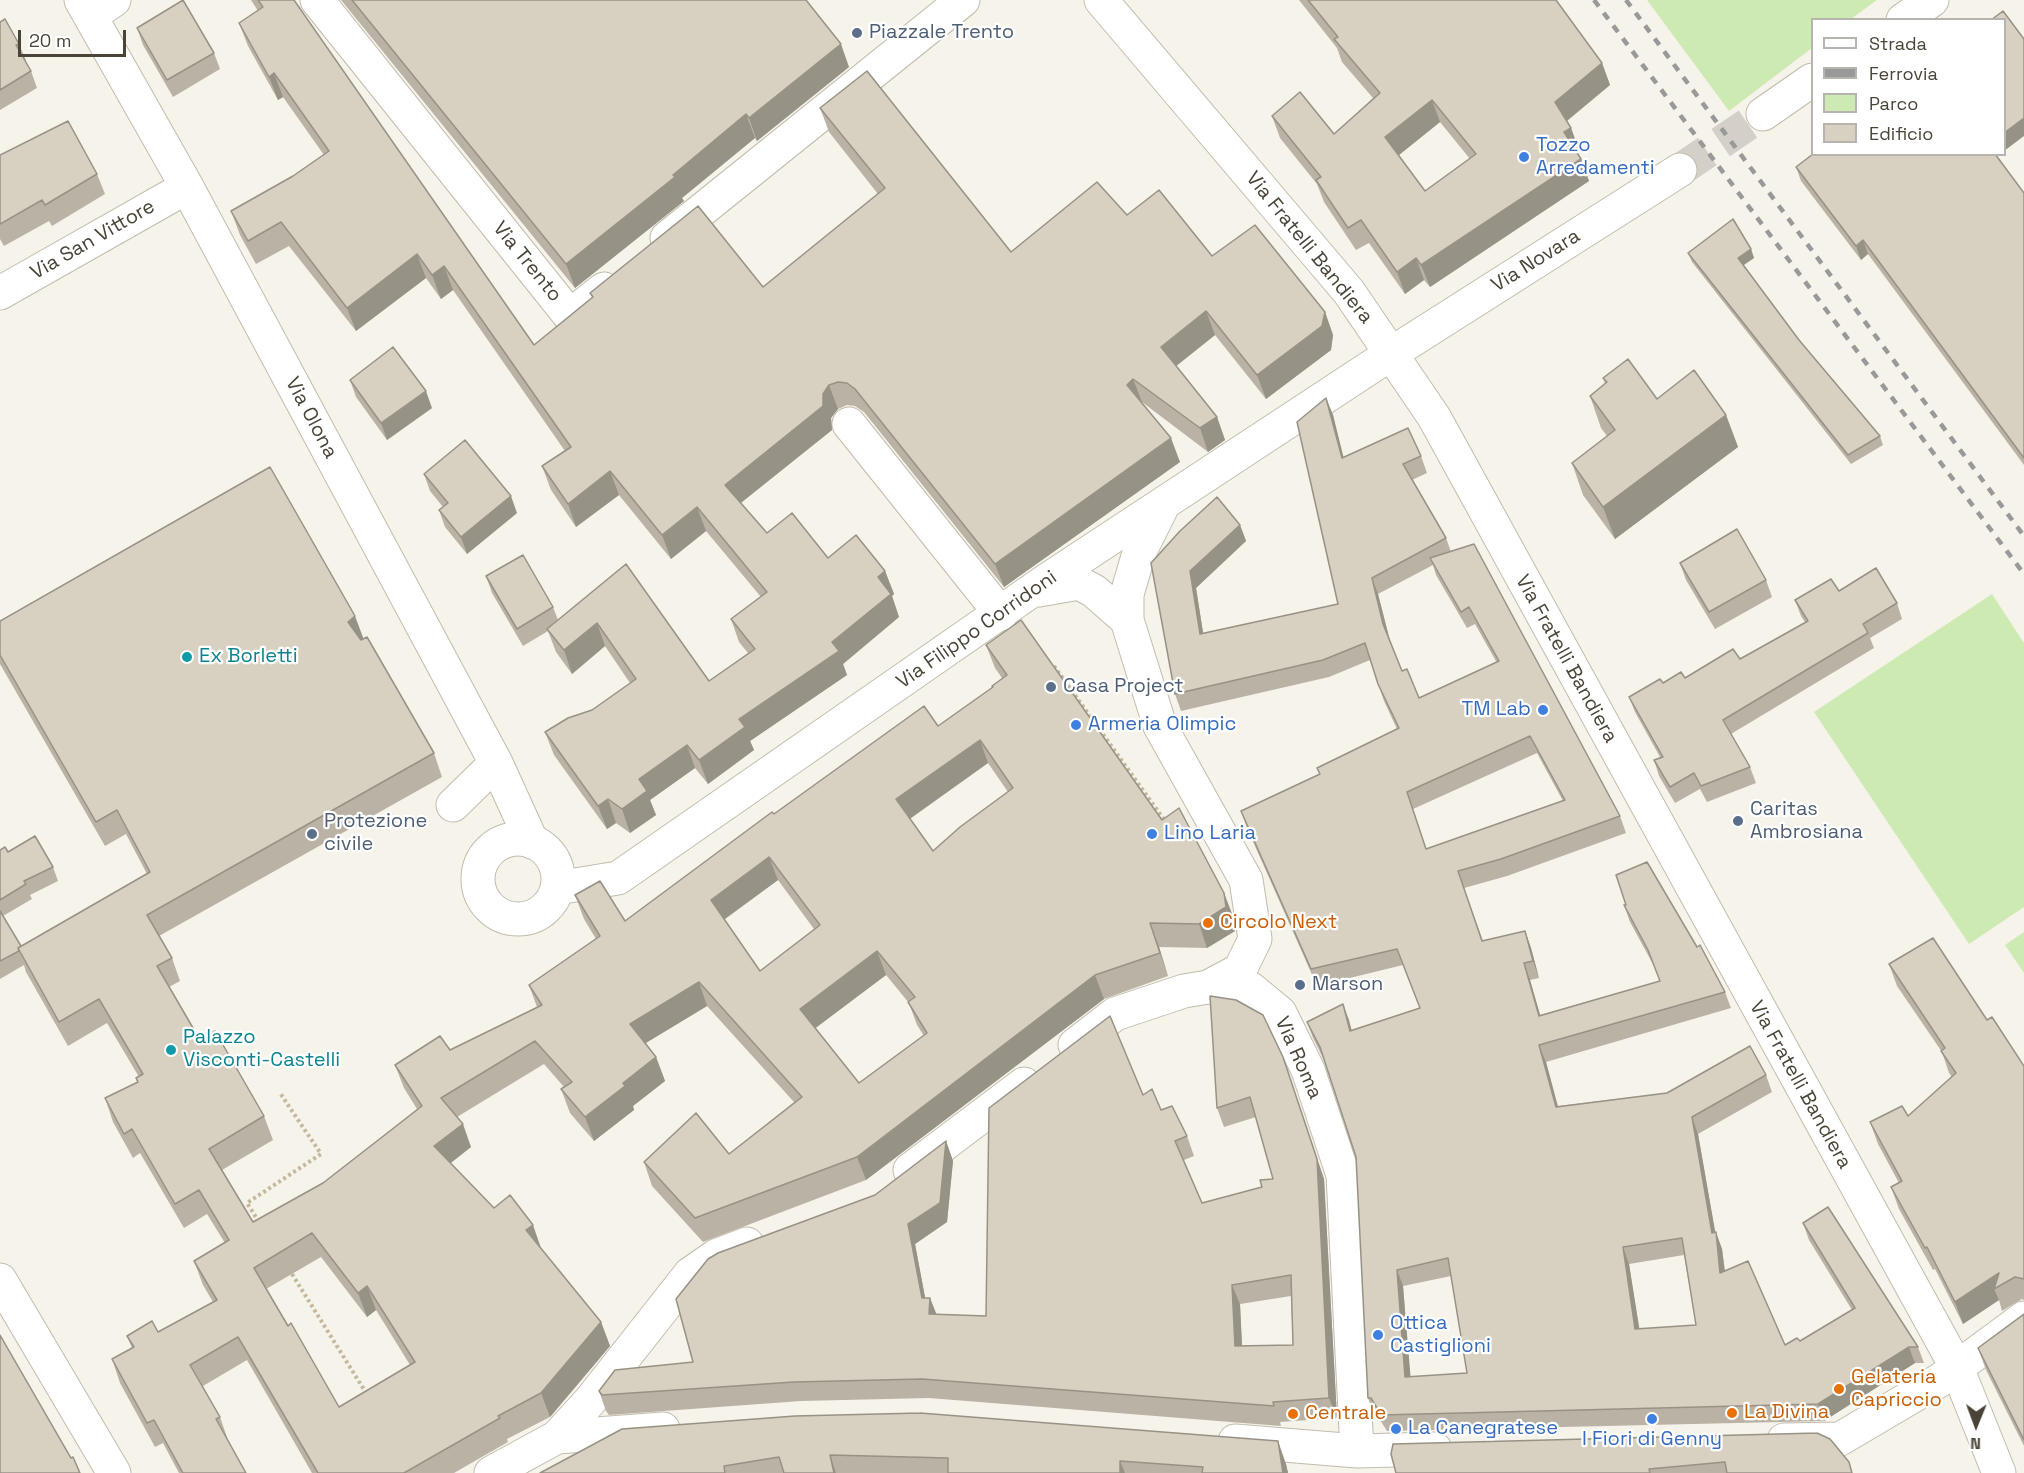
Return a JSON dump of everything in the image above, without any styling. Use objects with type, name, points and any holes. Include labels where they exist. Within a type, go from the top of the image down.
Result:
[{"type":"street","name":"Via Trento","points":[[317,0],[570,316],[963,0]]},
{"type":"street","name":"Via Fratelli Bandiera","points":[[1101,0],[1349,292],[1434,417],[1957,1368],[1999,1473]]},
{"type":"street","points":[[1906,18],[1932,0]]},
{"type":"street","name":"Via Olona","points":[[95,5],[187,187],[496,763],[532,842]]},
{"type":"street","points":[[1763,114],[1811,81]]},
{"type":"street","name":"Via Novara","points":[[1392,353],[1680,170]]},
{"type":"street","name":"Via San Vittore","points":[[0,293],[187,187]]},
{"type":"street","name":"Via Filippo Corridoni","points":[[557,888],[618,878],[1032,592],[1392,353]]},
{"type":"street","points":[[849,424],[1001,614]]},
{"type":"street","points":[[884,1190],[1115,1014],[1184,991],[1208,987],[1240,970],[1255,939],[1246,880],[1160,726],[1126,620],[1127,594],[1139,553],[1164,503]]},
{"type":"street","points":[[1032,592],[1079,583],[1094,591],[1126,620]]},
{"type":"street","points":[[453,805],[496,763]]},
{"type":"street","points":[[506,841],[532,842],[542,847],[556,865],[557,888],[552,901],[532,917],[519,920],[506,918],[485,904],[478,879],[486,855],[495,846],[506,841]]},
{"type":"street","name":"Via Roma","points":[[1208,987],[1251,989],[1280,1012],[1308,1070],[1343,1175],[1372,1458]]},
{"type":"street","points":[[491,1473],[557,1437],[590,1401],[690,1274],[716,1256],[779,1232]]},
{"type":"street","points":[[0,1280],[114,1473]]},
{"type":"street","points":[[1757,1441],[1840,1438],[1957,1368],[2024,1318]]},
{"type":"street","points":[[590,1401],[589,1422],[603,1433]]},
{"type":"street","points":[[557,1437],[697,1427]]},
{"type":"street","points":[[1200,1438],[1372,1458],[1470,1448]]},
{"type":"path","points":[[1052,664],[1169,826]]},
{"type":"path","points":[[265,1231],[247,1203],[321,1154],[280,1093]]},
{"type":"path","points":[[292,1274],[372,1402]]},
{"type":"green space","points":[[1647,0],[1877,0],[1852,18],[1811,18],[1811,49],[1729,111]]},
{"type":"green space","points":[[1992,594],[2024,643],[2024,907],[1969,944],[1814,712]]},
{"type":"green space","points":[[2024,932],[2024,973],[2005,945]]},
{"type":"building","points":[[183,0],[214,53],[167,80],[137,28]]},
{"type":"building","points":[[258,0],[294,0],[534,345],[593,297],[590,293],[698,206],[763,287],[885,188],[820,108],[867,71],[1011,252],[1097,182],[1127,215],[1159,190],[1212,256],[1255,225],[1325,312],[1322,326],[1257,375],[1206,311],[1161,347],[1217,417],[1200,428],[1133,379],[1127,385],[1171,438],[995,564],[855,389],[847,383],[838,382],[829,385],[823,394],[823,406],[725,485],[767,533],[792,513],[828,558],[856,535],[885,571],[878,577],[891,594],[832,642],[839,651],[739,719],[745,727],[699,760],[687,745],[639,779],[647,791],[622,809],[608,799],[598,806],[545,732],[568,718],[592,710],[636,679],[597,623],[564,650],[547,629],[626,564],[709,681],[755,649],[731,619],[767,592],[697,507],[662,535],[610,471],[568,504],[542,466],[571,447],[444,266],[432,275],[417,254],[347,308],[281,222],[248,241],[231,211],[293,176],[329,151],[274,73],[269,77],[239,23],[263,7]]},
{"type":"building","points":[[352,0],[806,0],[841,44],[749,118],[746,114],[673,175],[675,177],[566,264]]},
{"type":"building","points":[[1308,0],[1556,0],[1602,63],[1555,102],[1571,128],[1564,132],[1581,159],[1421,265],[1416,258],[1397,272],[1361,220],[1348,228],[1316,180],[1321,177],[1272,116],[1300,92],[1334,134],[1380,93],[1334,39],[1338,37]],"holes":[[[1432,100],[1476,154],[1425,191],[1385,137]]]},
{"type":"building","points":[[2003,11],[2024,39],[2024,118],[2006,132],[2006,18],[1994,18]]},
{"type":"building","points":[[5,19],[31,71],[0,90],[0,22]]},
{"type":"building","points":[[68,121],[97,174],[45,205],[42,200],[0,224],[0,155]]},
{"type":"building","points":[[1811,156],[1996,156],[2024,193],[2024,458],[1863,240],[1856,246],[1796,167]]},
{"type":"building","points":[[1733,219],[1751,249],[1738,258],[1799,340],[1880,436],[1848,455],[1688,253]]},
{"type":"building","points":[[393,347],[426,391],[381,423],[350,380]]},
{"type":"building","points":[[1628,359],[1657,399],[1694,370],[1726,415],[1603,507],[1572,463],[1615,430],[1590,396],[1607,382],[1603,378]]},
{"type":"building","points":[[1326,398],[1342,458],[1408,428],[1421,456],[1403,464],[1446,538],[1372,578],[1383,624],[1402,671],[1407,669],[1419,698],[1499,661],[1469,607],[1461,612],[1430,558],[1474,544],[1620,816],[1501,859],[1458,871],[1482,941],[1525,931],[1533,961],[1524,963],[1539,1016],[1660,981],[1648,950],[1624,905],[1626,905],[1616,875],[1647,862],[1697,947],[1700,945],[1725,992],[1539,1045],[1556,1107],[1667,1093],[1750,1046],[1766,1075],[1692,1117],[1712,1233],[1716,1232],[1720,1273],[1748,1261],[1785,1345],[1797,1338],[1800,1341],[1855,1308],[1803,1223],[1828,1207],[1918,1347],[1909,1347],[1818,1404],[1381,1415],[1371,1398],[1368,1398],[1356,1157],[1320,1047],[1307,1022],[1343,1004],[1350,1031],[1420,1008],[1397,949],[1311,969],[1241,811],[1320,774],[1317,768],[1399,728],[1378,684],[1365,643],[1323,660],[1175,694],[1151,563],[1180,531],[1217,497],[1240,525],[1190,571],[1200,634],[1338,604],[1297,422]],"holes":[[[1530,736],[1565,800],[1426,849],[1407,792]],[[1682,1238],[1696,1325],[1635,1329],[1623,1247]],[[1448,1258],[1467,1373],[1405,1377],[1397,1270]]]},
{"type":"building","points":[[465,440],[511,496],[461,537],[439,510],[448,503],[424,474]]},
{"type":"building","points":[[270,467],[355,616],[348,622],[361,640],[367,637],[434,753],[147,915],[172,958],[157,966],[200,1040],[215,1031],[264,1116],[209,1149],[253,1222],[323,1183],[422,1106],[395,1065],[440,1036],[450,1050],[542,1005],[529,985],[600,936],[575,895],[600,881],[625,921],[772,812],[774,814],[924,706],[938,726],[993,687],[1007,675],[986,645],[1021,620],[1162,820],[1179,808],[1224,893],[1226,907],[1199,924],[1150,923],[1160,953],[1095,975],[857,1157],[695,1218],[644,1162],[696,1113],[729,1154],[802,1097],[699,982],[630,1024],[656,1057],[623,1083],[625,1086],[585,1117],[561,1089],[572,1082],[535,1041],[441,1098],[463,1124],[434,1146],[494,1208],[510,1195],[533,1225],[526,1230],[601,1322],[541,1393],[498,1416],[500,1418],[404,1473],[318,1473],[238,1337],[190,1365],[220,1417],[216,1419],[246,1473],[183,1473],[154,1420],[147,1423],[112,1359],[134,1347],[127,1336],[152,1321],[158,1332],[217,1300],[194,1261],[229,1240],[199,1190],[175,1204],[132,1129],[124,1134],[105,1098],[138,1082],[136,1078],[143,1074],[99,999],[59,1022],[18,948],[150,872],[117,810],[96,822],[0,655],[0,621]],"holes":[[[980,740],[1013,788],[960,827],[933,851],[896,799]],[[769,857],[820,925],[760,971],[711,900]],[[877,951],[915,997],[908,1002],[927,1033],[859,1083],[800,1009]],[[312,1233],[358,1293],[367,1286],[415,1362],[339,1407],[291,1323],[288,1326],[254,1268]]]},
{"type":"building","points":[[1737,529],[1766,580],[1709,612],[1680,563]]},
{"type":"building","points":[[523,555],[553,607],[517,629],[486,576]]},
{"type":"building","points":[[1876,568],[1897,603],[1863,624],[1868,633],[1723,720],[1750,767],[1701,786],[1694,773],[1670,787],[1654,760],[1663,757],[1629,697],[1660,679],[1663,683],[1681,672],[1685,678],[1733,649],[1740,659],[1808,621],[1795,600],[1831,579],[1839,591]]},
{"type":"building","points":[[35,836],[53,867],[24,881],[26,884],[0,900],[0,850],[5,847],[8,852]]},
{"type":"building","points":[[0,911],[21,946],[18,948],[19,951],[0,961]]},
{"type":"building","points":[[1933,938],[1987,1020],[1992,1017],[2024,1066],[2024,1279],[2015,1277],[1994,1289],[1999,1273],[1955,1302],[1927,1247],[1925,1248],[1891,1187],[1902,1181],[1870,1122],[1902,1106],[1908,1116],[1956,1073],[1941,1051],[1945,1048],[1889,964]]},
{"type":"building","points":[[1210,996],[1236,1000],[1263,1015],[1283,1057],[1317,1159],[1329,1398],[1273,1402],[1274,1406],[922,1379],[794,1382],[602,1395],[599,1391],[615,1370],[693,1362],[676,1299],[708,1259],[718,1253],[875,1195],[946,1141],[940,1203],[908,1224],[922,1298],[930,1298],[929,1314],[986,1316],[989,1108],[1110,1016],[1143,1095],[1152,1089],[1161,1110],[1172,1106],[1187,1136],[1175,1141],[1202,1203],[1262,1187],[1260,1180],[1273,1179],[1250,1097],[1217,1108]],"holes":[[[1291,1275],[1293,1345],[1235,1346],[1232,1285]]]},
{"type":"building","points":[[2024,1314],[2024,1440],[1978,1348]]},
{"type":"building","points":[[0,1335],[71,1458],[73,1457],[80,1473],[0,1473]]},
{"type":"building","points":[[920,1413],[1278,1441],[1283,1473],[1202,1473],[1203,1467],[1120,1461],[1120,1473],[948,1473],[948,1458],[830,1455],[834,1473],[784,1473],[779,1457],[724,1466],[725,1473],[540,1473],[622,1429],[795,1416]]},
{"type":"building","points":[[1817,1433],[1830,1439],[1849,1462],[1852,1473],[1727,1473],[1725,1462],[1649,1469],[1650,1473],[1396,1473],[1391,1454],[1393,1444]]},
{"type":"tunnel","points":[[1680,170],[1763,114]]},
{"type":"railway","points":[[1594,0],[2024,574]]},
{"type":"railway","points":[[1626,0],[2024,536]]},
{"type":"place","name":"Piazzale Trento","points":[[857,33]]},
{"type":"place","name":"Tozzo Arredamenti","points":[[1524,157]]},
{"type":"place","name":"Ex Borletti","points":[[187,657]]},
{"type":"place","name":"Casa Project","points":[[1051,687]]},
{"type":"place","name":"TM Lab","points":[[1543,710]]},
{"type":"place","name":"Armeria Olimpic","points":[[1076,725]]},
{"type":"place","name":"Caritas Ambrosiana","points":[[1738,821]]},
{"type":"place","name":"Protezione civile","points":[[312,834]]},
{"type":"place","name":"Lino Laria","points":[[1152,834]]},
{"type":"place","name":"Circolo Next","points":[[1208,923]]},
{"type":"place","name":"Marson","points":[[1300,985]]},
{"type":"place","name":"Palazzo Visconti-Castelli","points":[[171,1050]]},
{"type":"place","name":"Ottica Castiglioni","points":[[1378,1335]]},
{"type":"place","name":"Gelateria Capriccio","points":[[1839,1389]]},
{"type":"place","name":"La Divina","points":[[1732,1413]]},
{"type":"place","name":"Centrale","points":[[1293,1414]]},
{"type":"place","name":"I Fiori di Genny","points":[[1652,1419]]},
{"type":"place","name":"La Canegratese","points":[[1396,1429]]}]
